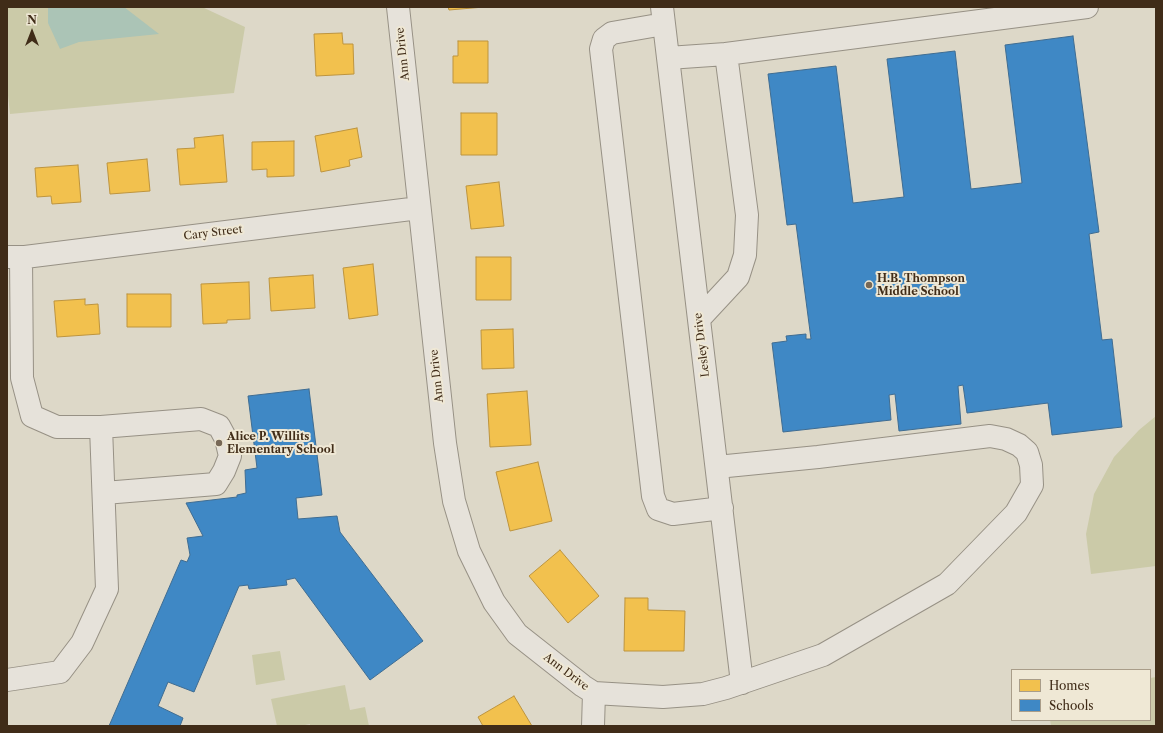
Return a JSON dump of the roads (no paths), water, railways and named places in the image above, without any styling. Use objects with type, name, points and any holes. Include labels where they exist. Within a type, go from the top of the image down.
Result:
[{"type":"street","name":"Ann Drive","points":[[398,7],[445,443],[454,501],[469,552],[494,602],[517,634],[583,686],[594,693],[663,697],[703,694],[734,686],[823,655],[947,584],[1016,513],[1032,485],[1032,465],[1027,452],[1019,445],[1006,439],[990,436],[818,457],[717,467]]},
{"type":"street","points":[[668,58],[726,54],[1086,7]]},
{"type":"street","points":[[663,16],[612,33],[604,39],[600,49],[653,496],[658,509],[673,514],[722,508]]},
{"type":"street","name":"Lesley Drive","points":[[663,16],[722,508],[734,686]]},
{"type":"street","points":[[699,319],[738,277],[745,255],[747,215],[726,54]]},
{"type":"street","name":"Cary Street","points":[[14,257],[419,208]]},
{"type":"street","points":[[14,257],[22,378],[32,416],[57,427],[101,427],[201,419],[219,426],[226,439],[230,456],[224,471],[216,484],[104,493]]},
{"type":"street","points":[[9,680],[60,672],[82,643],[107,590],[101,427]]},
{"type":"street","name":"Ann Drive","points":[[593,726],[594,693]]},
{"type":"place","name":"H.B. Thompson Middle School","points":[[869,285]]},
{"type":"place","name":"Alice P. Willits Elementary School","points":[[219,443]]}]
